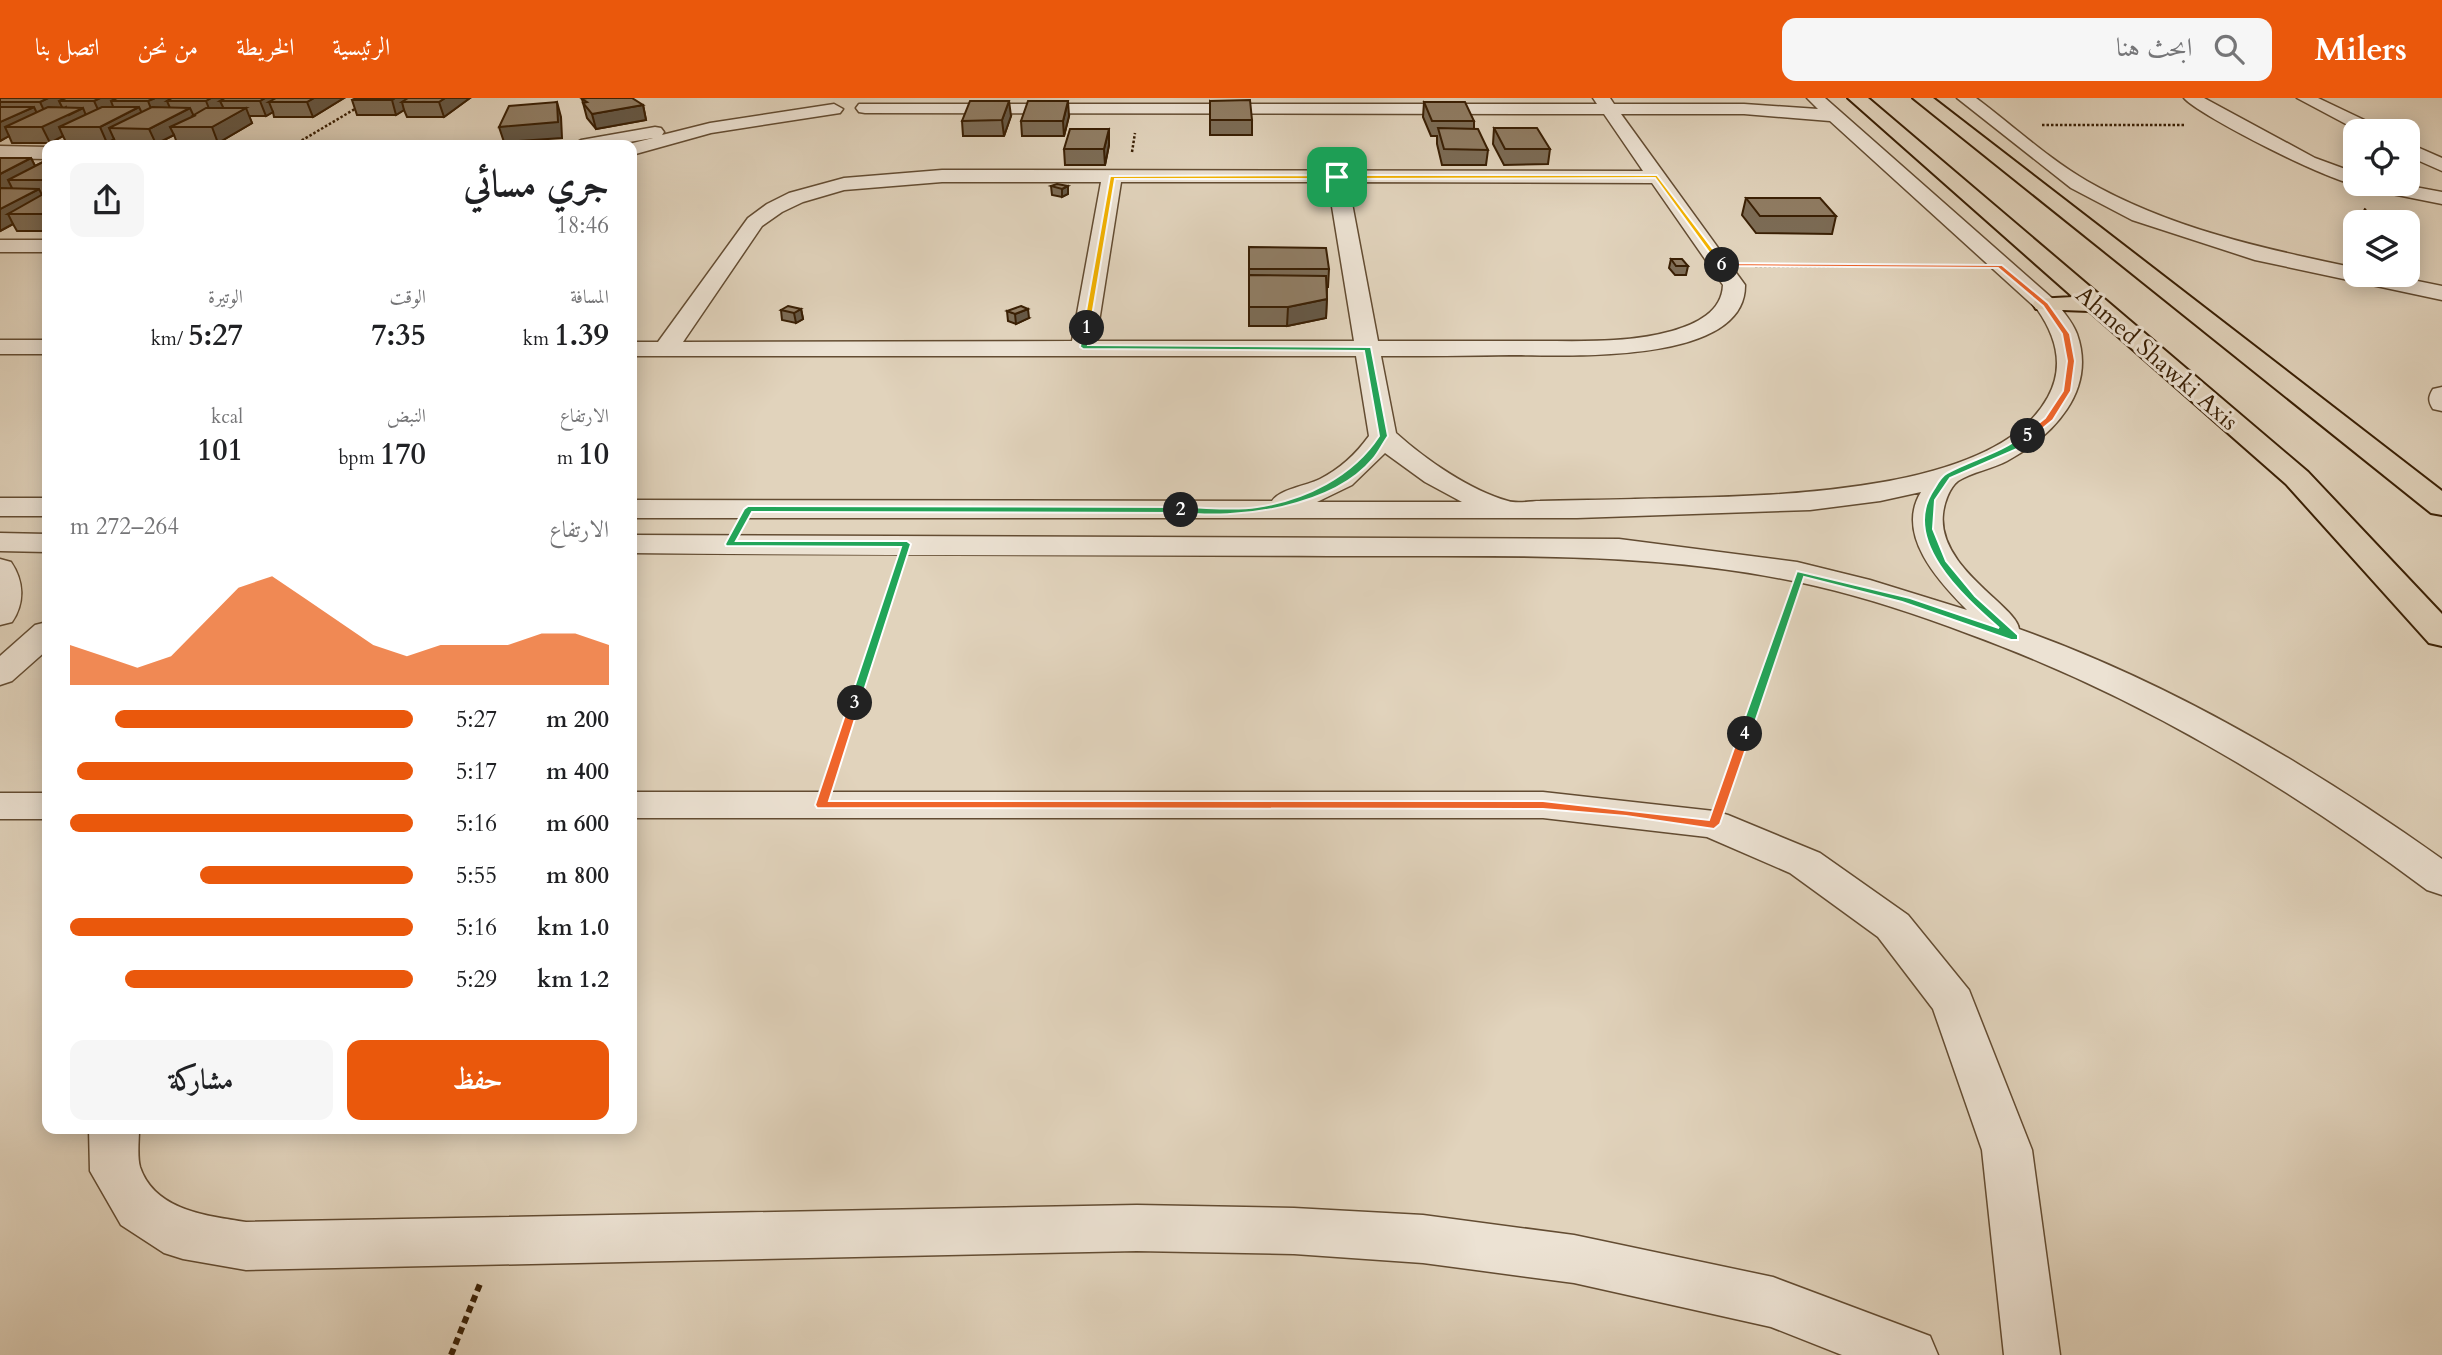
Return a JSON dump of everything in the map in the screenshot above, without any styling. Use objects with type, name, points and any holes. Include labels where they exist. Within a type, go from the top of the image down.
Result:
[{"type":"main road","name":"Ahmed Shawki Axis","points":[[1857,98],[2297,478],[2442,635]]},
{"type":"main road","name":"Ahmed Shawki Axis","points":[[1922,98],[2438,500]]},
{"type":"main road","points":[[2032,185],[2078,184]]},
{"type":"main road","points":[[1916,190],[1965,191]]},
{"type":"main road","points":[[2045,304],[2094,304]]},
{"type":"street","points":[[606,140],[697,122],[781,98]]},
{"type":"street","points":[[796,98],[817,107],[834,109]]},
{"type":"street","points":[[865,108],[907,98]]},
{"type":"street","points":[[1020,98],[1603,102],[1774,109],[1835,116]]},
{"type":"street","points":[[637,148],[710,128],[834,109],[1140,109],[1780,98]]},
{"type":"street","points":[[637,509],[1507,511],[1802,502],[1880,492],[1947,476],[2014,447],[2048,420],[2067,391],[2071,361],[2066,334],[2045,304],[1815,98]]},
{"type":"street","points":[[1965,98],[2078,184],[2116,206],[2197,236],[2263,255],[2353,275],[2437,303]]},
{"type":"street","points":[[2192,98],[2308,162],[2343,175]]},
{"type":"street","points":[[2305,98],[2348,119]]},
{"type":"street","points":[[637,349],[1580,348],[1634,345],[1680,336],[1713,322],[1732,304],[1734,285],[1723,266],[1603,102]]},
{"type":"street","points":[[0,152],[42,153]]},
{"type":"street","points":[[2420,155],[2442,165]]},
{"type":"street","points":[[0,163],[42,163]]},
{"type":"street","points":[[666,349],[755,222],[767,212],[792,199],[823,189],[900,177],[1657,177]]},
{"type":"street","points":[[1083,347],[1120,177]]},
{"type":"street","points":[[1337,177],[1383,436],[1404,456],[1432,476],[1507,511]]},
{"type":"street","points":[[2420,194],[2442,198]]},
{"type":"street","points":[[0,246],[42,246]]},
{"type":"street","points":[[6,347],[42,329]]},
{"type":"street","points":[[6,347],[42,347]]},
{"type":"street","points":[[2442,395],[2442,403]]},
{"type":"street","points":[[1257,510],[1304,497],[1342,479],[1369,458],[1383,436]]},
{"type":"street","points":[[1947,476],[1931,500],[1928,529],[1942,562],[1971,598],[2015,637]]},
{"type":"street","points":[[4,507],[42,499]]},
{"type":"street","points":[[4,507],[42,507]]},
{"type":"street","points":[[730,544],[748,509]]},
{"type":"street","points":[[0,542],[42,542]]},
{"type":"street","points":[[637,544],[1619,548],[1709,556],[1800,573],[1906,600],[2015,637],[2150,696],[2270,761],[2368,824],[2442,880]]},
{"type":"street","points":[[0,569],[7,590],[0,615]]},
{"type":"street","points":[[0,674],[42,636]]},
{"type":"street","points":[[637,805],[1543,805],[1626,812],[1714,824],[1805,863],[1893,926],[1953,1002],[2007,1150],[2032,1355]]},
{"type":"street","points":[[0,806],[42,806]]},
{"type":"street","points":[[114,1134],[115,1171],[139,1209],[183,1236],[246,1246],[1137,1228],[1294,1231],[1423,1239],[1574,1259],[1773,1302],[1910,1355]]},
{"type":"path","points":[[302,140],[361,105]]},
{"type":"path","points":[[1120,177],[1140,109]]},
{"type":"path","points":[[2003,125],[2241,125]]},
{"type":"path","points":[[1723,266],[2000,266]]},
{"type":"path","points":[[821,805],[907,544]]},
{"type":"path","points":[[1714,824],[1800,573]]},
{"type":"path","points":[[451,1355],[498,1241]]},
{"type":"building","points":[[0,98],[48,98],[40,102],[0,102]]},
{"type":"building","points":[[66,98],[100,98],[94,101],[59,101]]},
{"type":"building","points":[[117,98],[155,98],[148,101],[111,101]]},
{"type":"building","points":[[172,98],[211,98],[206,101],[167,101]]},
{"type":"building","points":[[225,98],[265,98],[260,101],[220,101]]},
{"type":"building","points":[[276,98],[314,98],[307,102],[269,102]]},
{"type":"building","points":[[356,98],[395,98],[352,100]]},
{"type":"building","points":[[408,98],[445,98],[439,102],[402,102]]},
{"type":"building","points":[[632,98],[643,105],[592,114],[583,103],[587,102],[582,99]]},
{"type":"building","points":[[1250,100],[1252,120],[1210,120],[1210,101]]},
{"type":"building","points":[[970,101],[1009,101],[1002,120],[962,121]]},
{"type":"building","points":[[1028,101],[1068,101],[1063,121],[1021,121]]},
{"type":"building","points":[[557,102],[558,122],[499,127],[509,106]]},
{"type":"building","points":[[1424,102],[1465,102],[1474,121],[1432,121]]},
{"type":"building","points":[[0,107],[34,107],[0,122]]},
{"type":"building","points":[[48,107],[83,108],[42,127],[5,127]]},
{"type":"building","points":[[102,107],[139,107],[100,127],[59,127]]},
{"type":"building","points":[[152,107],[190,108],[149,129],[109,128]]},
{"type":"building","points":[[206,108],[246,108],[212,127],[170,127],[196,115]]},
{"type":"building","points":[[1438,128],[1478,129],[1488,150],[1444,149]]},
{"type":"building","points":[[1494,128],[1537,128],[1550,149],[1505,149]]},
{"type":"building","points":[[1070,129],[1109,129],[1104,149],[1064,149]]},
{"type":"building","points":[[0,158],[31,158],[0,174]]},
{"type":"building","points":[[42,163],[42,180],[8,180]]},
{"type":"building","points":[[1051,186],[1068,186],[1062,189]]},
{"type":"building","points":[[0,188],[39,189],[0,209]]},
{"type":"building","points":[[42,195],[42,214],[8,214]]},
{"type":"building","points":[[1746,198],[1820,198],[1836,216],[1760,216]]},
{"type":"building","points":[[1249,247],[1326,248],[1329,269],[1249,269]]},
{"type":"building","points":[[1671,259],[1682,259],[1688,266],[1676,266]]},
{"type":"building","points":[[1249,275],[1326,276],[1327,299],[1288,307],[1249,307]]},
{"type":"building","points":[[788,306],[801,309],[794,313],[781,310]]},
{"type":"building","points":[[1021,306],[1028,309],[1015,314],[1007,311]]},
{"type":"route","points":[[1112,177],[1337,177],[1657,177],[1723,266],[2000,266],[2045,304],[2066,334],[2071,361],[2067,391],[2048,420],[2014,447],[1947,476],[1931,500],[1928,529],[1942,562],[1971,598],[2015,637],[1906,600],[1800,573],[1714,824],[1626,812],[1543,805],[821,805],[907,544],[730,544],[748,509],[1257,510],[1304,497],[1342,479],[1369,458],[1383,436],[1368,348],[1083,347],[1112,177]]}]
